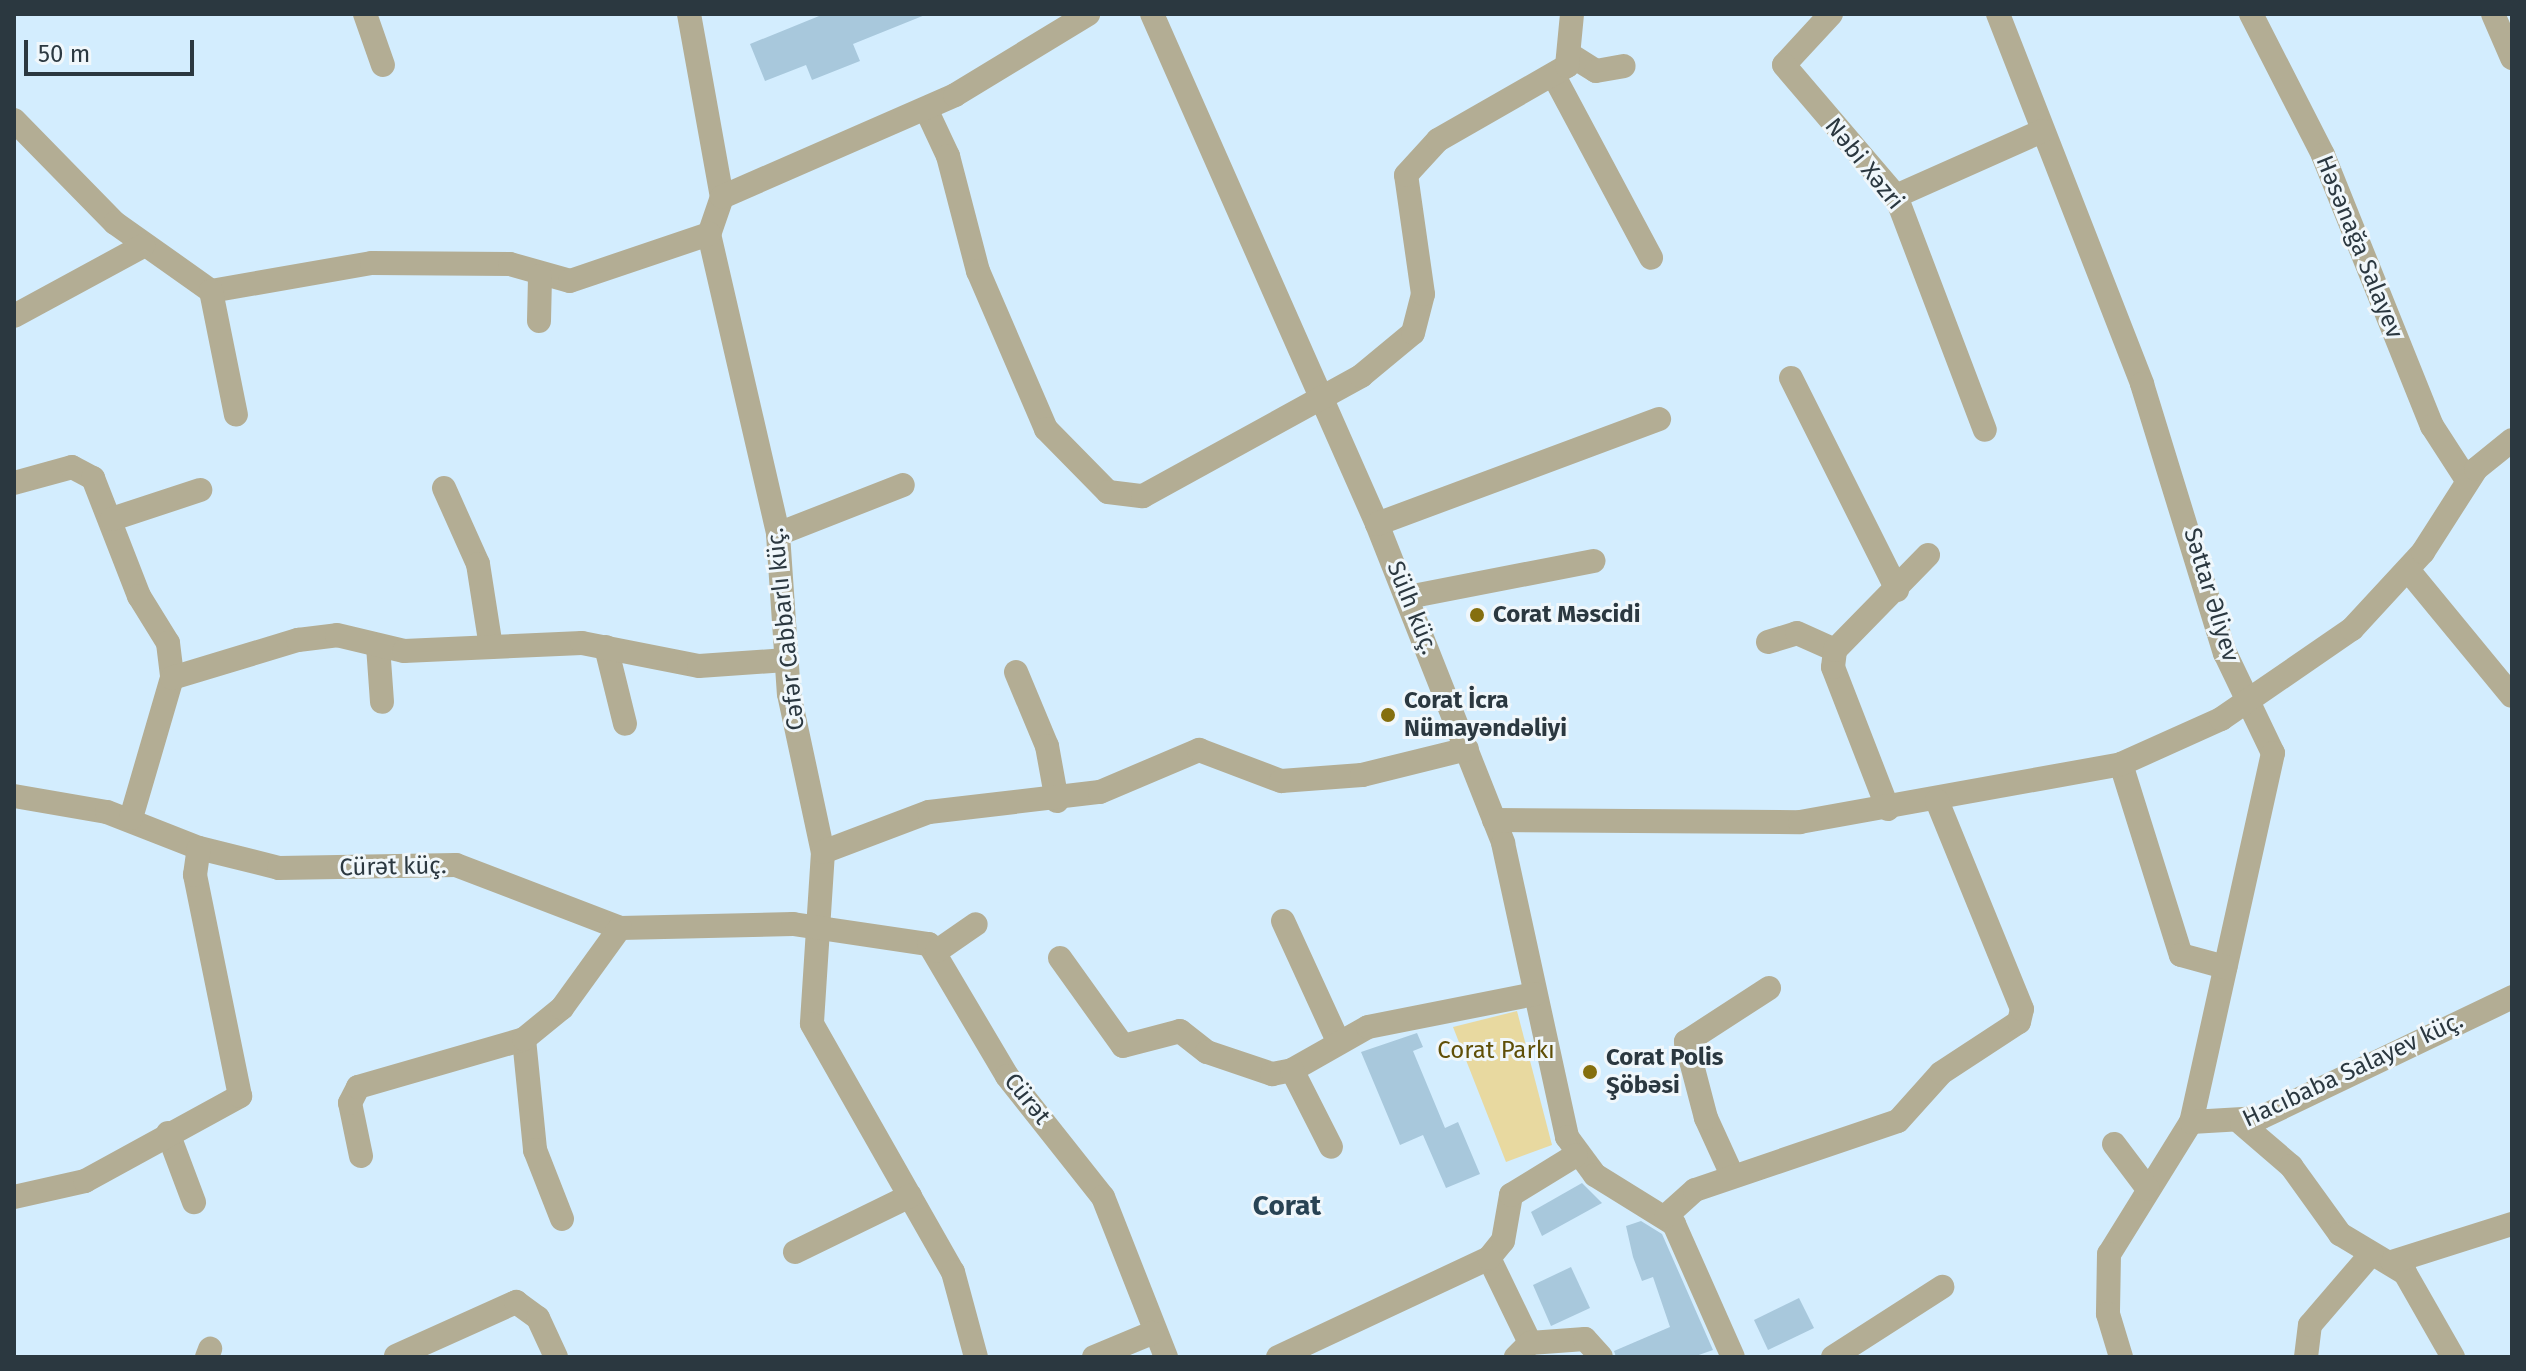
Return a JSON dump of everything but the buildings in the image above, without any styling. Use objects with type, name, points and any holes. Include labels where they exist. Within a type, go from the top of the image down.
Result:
[{"type":"street","points":[[365,14],[383,65]]},
{"type":"street","points":[[14,120],[143,246],[211,291],[372,263],[510,264],[540,276],[591,276],[709,234],[722,197],[689,14]]},
{"type":"street","points":[[722,197],[926,109],[1088,14]]},
{"type":"street","name":"Sülh küç.","points":[[1152,14],[1408,597],[1494,820],[1518,896],[1535,994],[1576,1155]]},
{"type":"street","points":[[926,109],[948,156],[978,271],[1042,421],[1108,492],[1143,496],[1392,355],[1421,317],[1403,194],[1415,159],[1554,76],[1572,56],[1572,14]]},
{"type":"street","name":"Nəbi Xəzri","points":[[1831,14],[1784,65],[1896,196],[1985,430]]},
{"type":"street","name":"Səttar Əliyev","points":[[1998,14],[2142,384],[2225,653],[2271,740],[2272,765],[2191,1122],[2109,1254],[2108,1314],[2121,1357]]},
{"type":"street","name":"Həsənağa Salayev","points":[[2251,14],[2323,155],[2432,426],[2467,480]]},
{"type":"street","points":[[2493,14],[2512,58]]},
{"type":"street","points":[[1572,56],[1596,71],[1624,66]]},
{"type":"street","points":[[1554,76],[1651,258]]},
{"type":"street","points":[[1896,196],[2042,131]]},
{"type":"street","name":"Cəfər Cabbarlı küç.","points":[[709,234],[778,534],[786,660],[823,852],[812,1024],[953,1272],[976,1357]]},
{"type":"street","points":[[14,316],[143,246]]},
{"type":"street","points":[[539,321],[540,276]]},
{"type":"street","points":[[211,291],[236,415]]},
{"type":"street","points":[[1791,378],[1897,590]]},
{"type":"street","points":[[1377,524],[1659,419]]},
{"type":"street","points":[[1494,820],[1765,825],[1937,801],[2121,764],[2252,701],[2352,629],[2408,570],[2467,480],[2512,440]]},
{"type":"street","points":[[14,483],[62,468],[84,471],[112,519],[139,596],[168,643],[172,678],[131,818]]},
{"type":"street","points":[[778,534],[903,485]]},
{"type":"street","points":[[444,488],[478,564],[491,647]]},
{"type":"street","points":[[112,519],[200,490]]},
{"type":"street","points":[[1888,809],[1833,667],[1835,650],[1928,555]]},
{"type":"street","points":[[1408,597],[1594,561]]},
{"type":"street","points":[[2408,570],[2512,696]]},
{"type":"street","points":[[1768,642],[1797,633],[1835,650]]},
{"type":"street","points":[[172,678],[298,640],[337,635],[378,646],[606,647],[699,666],[786,660]]},
{"type":"street","points":[[378,646],[382,702]]},
{"type":"street","points":[[606,647],[625,724]]},
{"type":"street","points":[[1016,672],[1047,746],[1057,801]]},
{"type":"street","points":[[823,852],[929,812],[1057,801],[1100,792],[1199,750],[1281,781],[1362,775],[1467,749]]},
{"type":"street","points":[[2121,764],[2181,955],[2225,967]]},
{"type":"street","name":"Cürət küç.","points":[[14,796],[131,818],[199,848],[302,870],[456,865],[620,928],[818,927]]},
{"type":"street","points":[[1666,1216],[1695,1190],[1898,1121],[1941,1073],[2019,1022],[2022,1009],[1937,801]]},
{"type":"street","points":[[14,1197],[85,1181],[140,1156],[168,1133],[232,1103],[242,1083],[195,875],[199,848]]},
{"type":"street","points":[[1283,921],[1338,1041]]},
{"type":"street","points":[[818,927],[917,940],[937,951],[976,924]]},
{"type":"street","points":[[361,1156],[350,1103],[358,1087],[524,1039],[562,1008],[620,928]]},
{"type":"street","name":"Cürət","points":[[937,951],[1007,1076],[1103,1197],[1152,1333],[1166,1357]]},
{"type":"street","points":[[1060,958],[1123,1046],[1180,1031],[1248,1069],[1292,1070],[1338,1041],[1395,1020],[1535,994]]},
{"type":"street","points":[[1732,1175],[1706,1118],[1686,1042],[1769,988]]},
{"type":"street","name":"Hacıbaba Salayev küç.","points":[[2191,1122],[2242,1124],[2512,997]]},
{"type":"street","points":[[524,1039],[535,1150],[562,1219]]},
{"type":"street","points":[[1292,1070],[1331,1147]]},
{"type":"street","points":[[2242,1124],[2291,1166],[2340,1234],[2381,1258],[2419,1293],[2453,1357]]},
{"type":"street","points":[[168,1133],[194,1202]]},
{"type":"street","points":[[2114,1144],[2148,1189]]},
{"type":"street","points":[[1278,1357],[1489,1258],[1503,1241],[1511,1195],[1576,1155],[1595,1175],[1666,1216],[1697,1267],[1733,1357]]},
{"type":"street","points":[[795,1252],[910,1196]]},
{"type":"street","points":[[2306,1357],[2310,1325],[2381,1258],[2512,1224]]},
{"type":"street","points":[[1489,1258],[1523,1350],[1585,1339],[1601,1357]]},
{"type":"street","points":[[1833,1357],[1942,1287]]},
{"type":"street","points":[[396,1356],[516,1302],[538,1318],[556,1357]]},
{"type":"street","points":[[1094,1357],[1152,1333]]},
{"type":"green space","name":"Corat Parkı","points":[[1517,1011],[1552,1145],[1506,1162],[1453,1027]]},
{"type":"place","name":"Corat Məscidi","points":[[1477,615]]},
{"type":"place","name":"Corat İcra Nümayəndəliyi","points":[[1388,715]]},
{"type":"place","name":"Corat Polis Şöbəsi","points":[[1590,1072]]},
{"type":"district","name":"Corat","points":[[1287,1206]]}]
